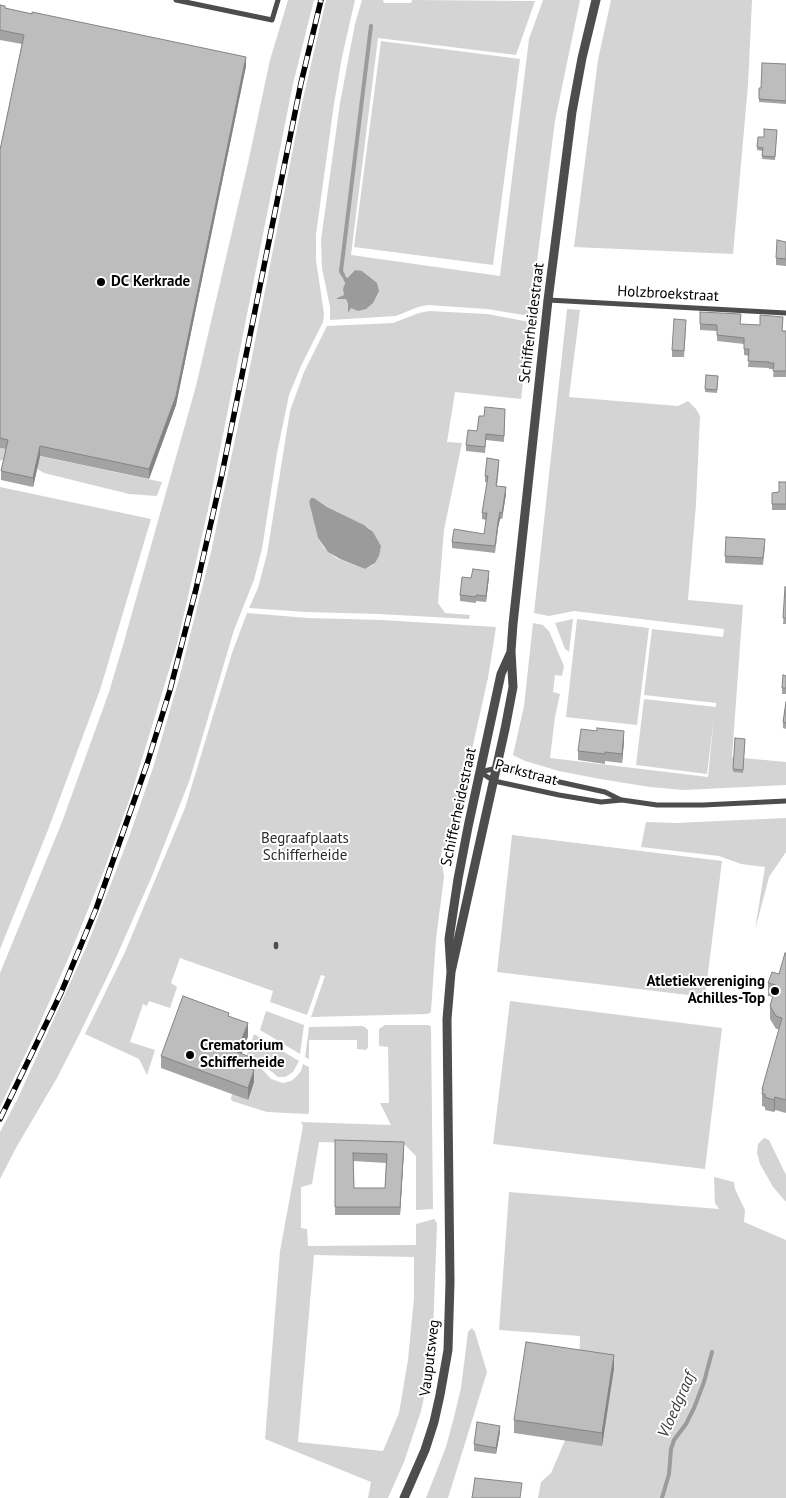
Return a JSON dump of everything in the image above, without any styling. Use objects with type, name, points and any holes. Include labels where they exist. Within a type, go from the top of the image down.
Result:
[{"type":"street","points":[[176,0],[272,20],[278,0]]},
{"type":"street","name":"Schifferheidestraat","points":[[449,1215],[447,1019],[451,972],[497,768],[512,687],[511,651],[548,300],[572,112],[596,0]]},
{"type":"street","name":"Holzbroekstraat","points":[[548,300],[786,313]]},
{"type":"street","name":"Schifferheidestraat","points":[[451,972],[449,939],[458,879],[501,674],[511,651]]},
{"type":"street","name":"Parkstraat","points":[[480,772],[497,768],[604,792],[622,800]]},
{"type":"street","name":"Parkstraat","points":[[480,772],[494,781],[601,802],[622,800],[657,805],[703,805],[786,801]]},
{"type":"street","name":"Vauputsweg","points":[[404,1498],[414,1478],[429,1436],[445,1371],[450,1311],[449,1215]]},
{"type":"green space","points":[[288,0],[314,0],[293,84],[208,510],[177,644],[131,795],[103,873],[37,1030],[0,1107],[0,973],[62,822],[109,692],[123,645],[196,386],[270,60]]},
{"type":"green space","points":[[326,0],[355,0],[334,104],[316,234],[316,260],[324,314],[323,322],[289,395],[277,453],[262,549],[254,580],[234,630],[190,779],[152,876],[111,969],[79,1035],[0,1179],[0,1132],[17,1100],[86,948],[129,837],[153,768],[179,679],[211,552],[243,402],[302,103]]},
{"type":"green space","points":[[362,0],[383,0],[384,3],[411,3],[412,0],[535,1],[516,55],[378,38],[351,255],[500,276],[529,39],[543,0],[580,0],[555,121],[530,316],[487,309],[428,305],[396,316],[330,320],[330,307],[322,268],[321,240],[340,103],[355,24]],"holes":[[[355,270],[363,272],[368,276],[348,313],[346,299],[338,298],[344,295],[346,278]]]},
{"type":"green space","points":[[611,0],[752,0],[748,85],[733,254],[574,247],[598,60]]},
{"type":"green space","points":[[381,41],[520,59],[493,265],[354,247]]},
{"type":"green space","points":[[567,309],[580,310],[569,397],[678,406],[688,401],[700,416],[696,504],[688,600],[743,605],[732,757],[786,762],[786,785],[684,790],[650,787],[559,771],[525,761],[513,755],[524,706],[533,623],[543,625],[549,631],[564,666],[562,676],[555,675],[553,692],[560,694],[550,758],[708,777],[714,717],[707,774],[636,765],[644,699],[716,707],[716,703],[644,695],[652,629],[723,637],[724,629],[574,611],[549,616],[534,613]]},
{"type":"green space","points":[[429,311],[487,314],[530,322],[521,399],[455,392],[447,442],[462,443],[444,530],[438,603],[445,613],[470,615],[469,619],[249,608],[258,588],[267,554],[290,411],[304,372],[327,326],[393,323]],"holes":[[[314,498],[327,507],[369,528],[379,556],[373,565],[365,569],[336,558],[324,548],[318,538],[309,502]]]},
{"type":"green space","points":[[0,448],[162,482],[157,496],[129,494],[44,473],[24,461],[11,456],[0,461]]},
{"type":"green space","points":[[0,487],[151,519],[100,690],[48,830],[0,949]]},
{"type":"green space","name":"Begraafplaats Schifferheide","points":[[247,613],[308,618],[382,620],[496,627],[488,678],[457,816],[449,831],[440,861],[442,862],[444,877],[436,939],[431,1011],[427,1014],[311,1017],[325,976],[321,975],[307,1015],[270,1002],[273,991],[180,958],[171,983],[177,987],[170,1008],[149,1001],[147,1006],[143,1004],[130,1042],[155,1050],[147,1075],[139,1059],[85,1034],[125,952],[185,808],[232,653]]},
{"type":"green space","points":[[573,619],[569,652],[565,649],[555,623]]},
{"type":"green space","points":[[577,619],[649,628],[637,725],[566,717]]},
{"type":"green space","points":[[786,818],[786,852],[769,877],[755,930],[765,867],[741,864],[719,856],[641,847],[646,822],[675,823]]},
{"type":"green space","points":[[512,835],[722,861],[705,997],[497,972]]},
{"type":"green space","points":[[510,1001],[722,1028],[705,1169],[493,1144]]},
{"type":"green space","points":[[266,1011],[304,1025],[300,1054],[260,1030]]},
{"type":"green space","points":[[385,1025],[429,1025],[431,1027],[433,1209],[416,1210],[416,1156],[405,1145],[319,1142],[312,1184],[301,1187],[301,1228],[307,1229],[308,1246],[416,1245],[416,1224],[434,1219],[437,1223],[433,1333],[429,1374],[421,1411],[404,1462],[388,1498],[368,1498],[371,1482],[265,1439],[280,1251],[303,1126],[301,1122],[391,1125],[380,1103],[389,1103],[388,1047],[379,1046],[379,1029]],"holes":[[[314,1255],[414,1257],[414,1298],[408,1360],[399,1413],[383,1451],[298,1442]]]},
{"type":"green space","points":[[362,1026],[368,1030],[368,1047],[366,1050],[357,1049],[357,1040],[309,1040],[309,1059],[305,1057],[309,1027]]},
{"type":"green space","points":[[254,1034],[299,1061],[293,1072],[285,1077],[278,1077],[259,1061],[246,1057]]},
{"type":"green space","points":[[303,1064],[309,1067],[308,1114],[267,1112],[232,1101],[232,1094],[248,1100],[247,1067],[252,1065],[260,1067],[271,1079],[283,1083],[291,1081],[296,1077],[301,1071]]},
{"type":"green space","points":[[764,1138],[769,1140],[786,1175],[786,1202],[773,1187],[760,1164],[757,1153],[758,1144]]},
{"type":"green space","points":[[714,1177],[734,1182],[735,1189],[745,1210],[744,1222],[786,1240],[786,1498],[538,1498],[541,1482],[551,1473],[566,1438],[579,1368],[580,1336],[499,1330],[509,1192],[719,1209],[715,1203]]},
{"type":"green space","points":[[472,1328],[475,1332],[487,1372],[448,1498],[426,1498],[446,1447],[461,1388],[468,1332]]},
{"type":"shaded area","points":[[355,270],[362,271],[377,283],[379,291],[373,303],[366,309],[358,311],[351,308],[348,313],[346,299],[337,298],[344,295],[345,283],[342,276],[344,274],[347,278]]},
{"type":"shaded area","points":[[311,498],[364,525],[373,532],[381,546],[375,563],[365,569],[328,552],[318,538],[309,502]]},
{"type":"building","name":"DC Kerkrade","points":[[0,5],[5,6],[5,8],[32,14],[32,12],[246,57],[176,396],[149,469],[40,446],[33,478],[1,471],[8,440],[0,438],[0,150],[24,35],[0,30]]},
{"type":"building","points":[[762,63],[786,64],[786,101],[759,99]]},
{"type":"building","points":[[764,129],[777,130],[775,157],[762,156],[763,148],[757,147],[758,137],[764,137]]},
{"type":"building","points":[[777,240],[786,242],[786,259],[776,258]]},
{"type":"building","points":[[700,312],[741,314],[740,324],[760,325],[760,315],[783,317],[782,331],[786,331],[786,371],[773,371],[774,363],[748,361],[749,349],[744,349],[744,338],[717,335],[717,325],[700,324]]},
{"type":"building","points":[[674,319],[686,320],[684,351],[672,350]]},
{"type":"building","points":[[706,375],[718,376],[717,390],[705,389]]},
{"type":"building","points":[[485,407],[505,409],[504,436],[486,434],[485,447],[466,445],[468,430],[477,431],[479,416],[484,416]]},
{"type":"building","points":[[487,458],[499,460],[496,486],[506,487],[495,546],[452,542],[454,529],[484,534],[487,513],[482,513],[488,476],[485,476]]},
{"type":"building","points":[[779,482],[786,482],[786,504],[772,504],[772,493],[779,492]]},
{"type":"building","points":[[726,537],[765,539],[763,558],[725,556]]},
{"type":"building","points":[[473,569],[489,571],[486,596],[460,595],[462,577],[471,578]]},
{"type":"building","points":[[785,587],[786,618],[783,618]]},
{"type":"building","points":[[783,675],[786,676],[786,688],[782,688]]},
{"type":"building","points":[[786,702],[786,723],[783,722]]},
{"type":"building","points":[[597,728],[624,731],[622,754],[578,751],[581,729],[597,731]]},
{"type":"building","points":[[735,738],[745,739],[743,770],[733,769]]},
{"type":"building","points":[[785,953],[786,1100],[775,1097],[774,1100],[765,1097],[765,1094],[762,1094],[762,1089],[782,1018],[776,1016],[770,1006],[776,985],[768,983],[772,972],[779,974]]},
{"type":"building","name":"Crematorium Schifferheide","points":[[183,996],[229,1013],[228,1016],[248,1023],[237,1052],[250,1057],[246,1067],[254,1070],[248,1088],[161,1056]]},
{"type":"building","points":[[335,1140],[404,1142],[400,1207],[335,1207]],"holes":[[[353,1153],[387,1154],[385,1188],[354,1188]]]},
{"type":"building","points":[[526,1342],[614,1355],[602,1433],[514,1420]]},
{"type":"building","points":[[477,1422],[500,1426],[496,1448],[474,1444]]},
{"type":"building","points":[[475,1478],[522,1483],[520,1498],[472,1498]]},
{"type":"waterway","points":[[343,275],[341,271],[371,26]]},
{"type":"waterway","name":"Vloedgraaf","points":[[662,1498],[669,1474],[671,1449],[674,1440],[686,1424],[694,1408],[704,1382],[712,1352]]},
{"type":"railway","points":[[0,1119],[61,993],[96,909],[147,764],[170,690],[196,589],[222,474],[301,83],[321,0]]},
{"type":"place","name":"DC Kerkrade","points":[[101,282]]},
{"type":"place","name":"Atletiekvereniging Achilles-Top","points":[[775,991]]},
{"type":"place","name":"Crematorium Schifferheide","points":[[190,1055]]}]
